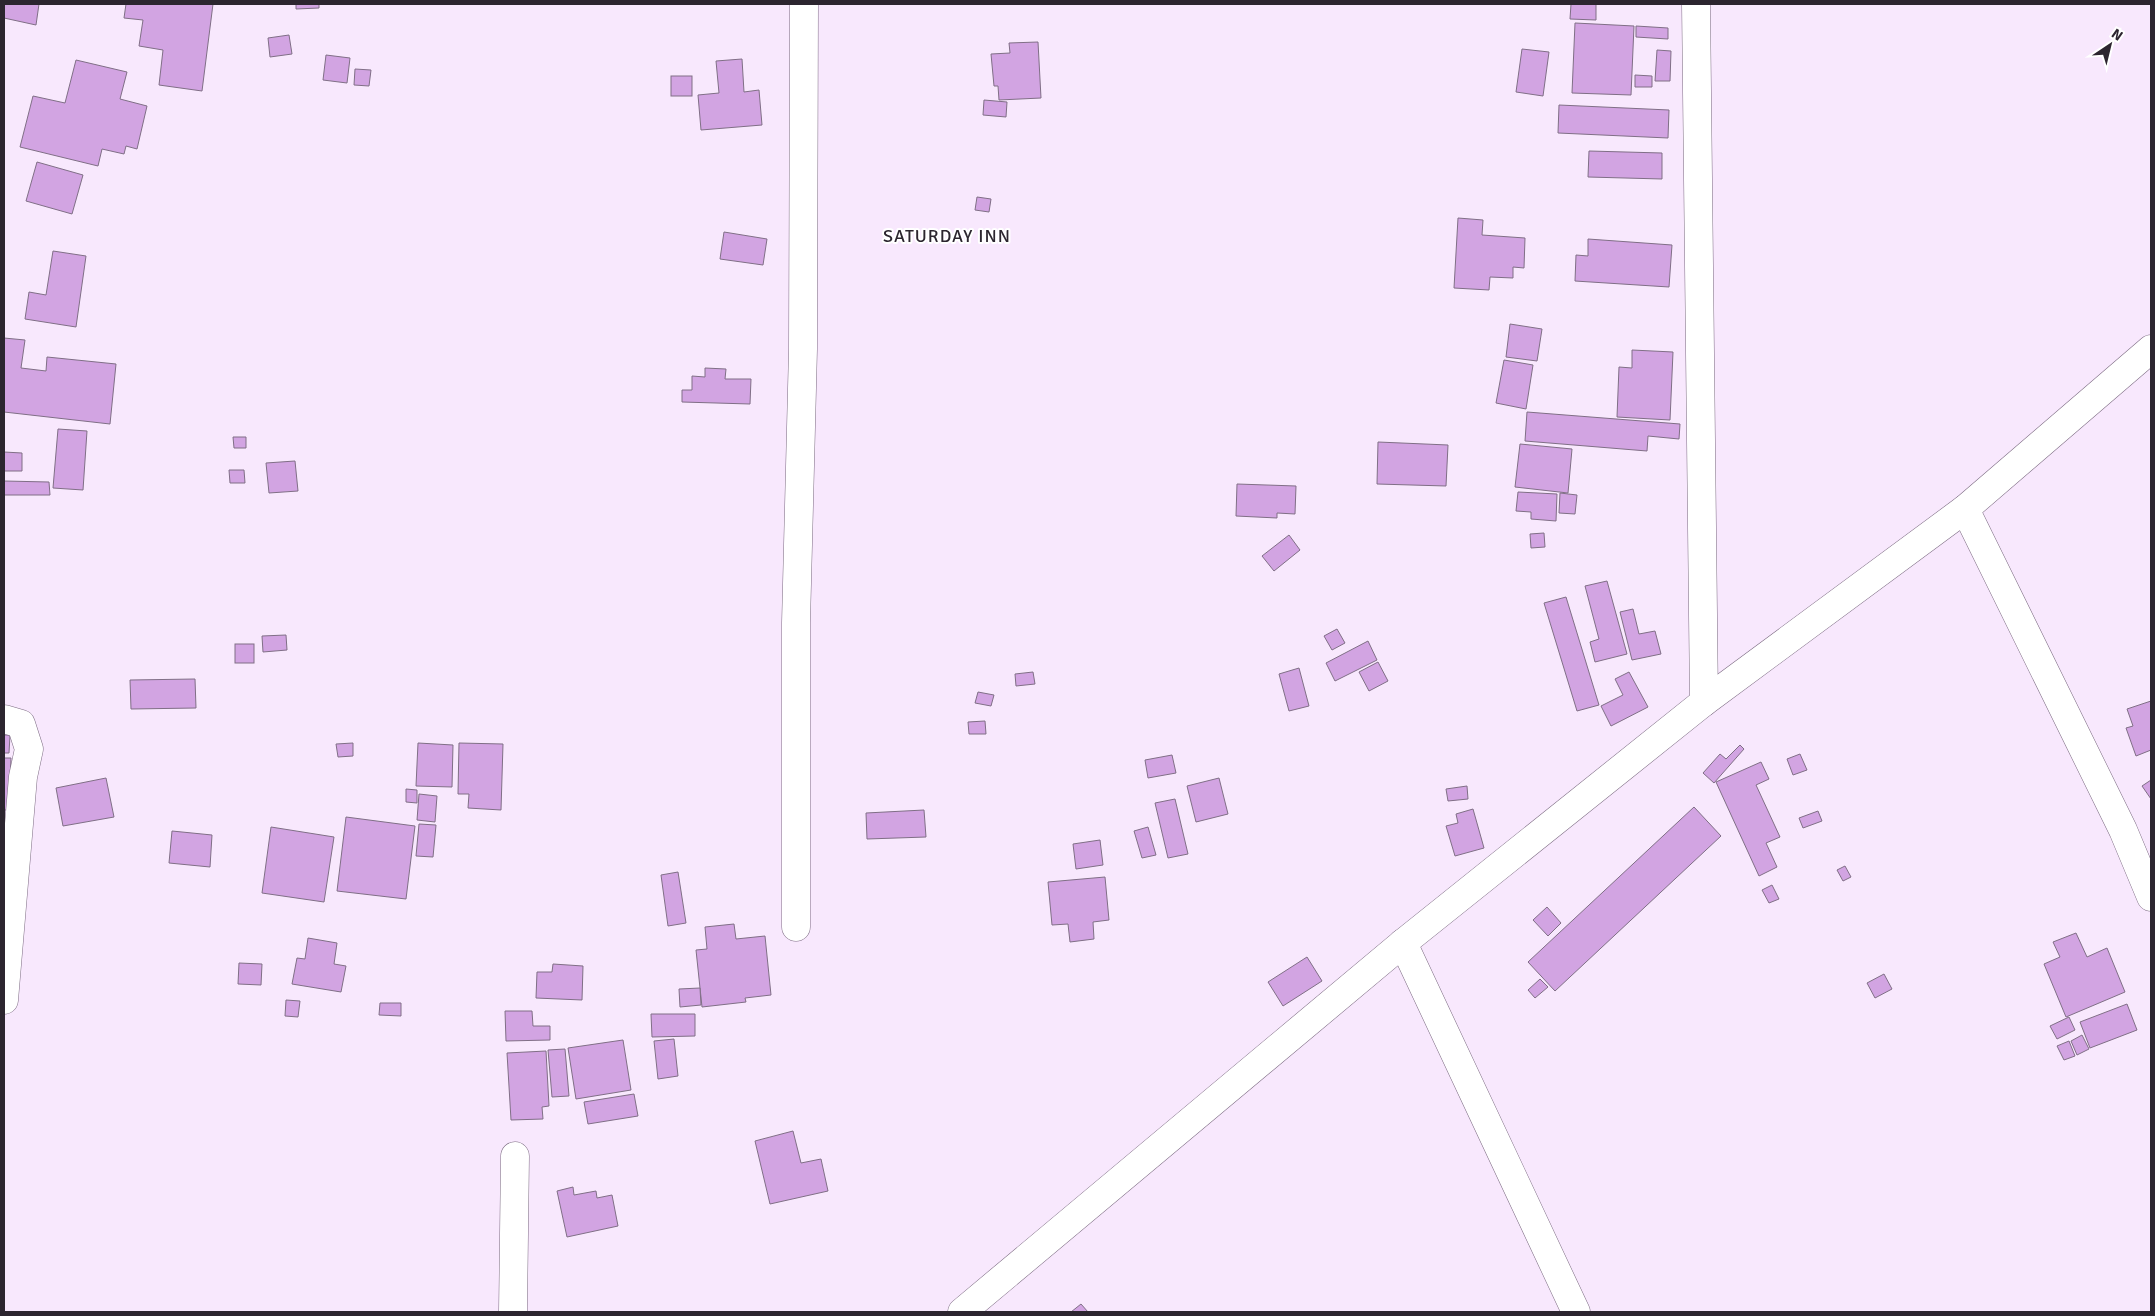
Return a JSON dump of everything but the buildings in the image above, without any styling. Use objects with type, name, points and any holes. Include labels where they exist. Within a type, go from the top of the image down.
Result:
[{"type":"street","points":[[796,927],[796,623],[803,349],[804,4]]},
{"type":"street","points":[[1696,4],[1704,702]]},
{"type":"street","points":[[962,1312],[1403,943],[1704,702],[1965,509],[2151,349]]},
{"type":"street","points":[[1965,509],[2123,830],[2151,897]]},
{"type":"street","points":[[4,718],[21,724],[29,749],[23,778],[4,1000]]},
{"type":"street","points":[[1403,943],[1576,1312]]},
{"type":"street","points":[[513,1312],[515,1156]]},
{"type":"district","name":"SATURDAY INN","points":[[947,236]]}]
